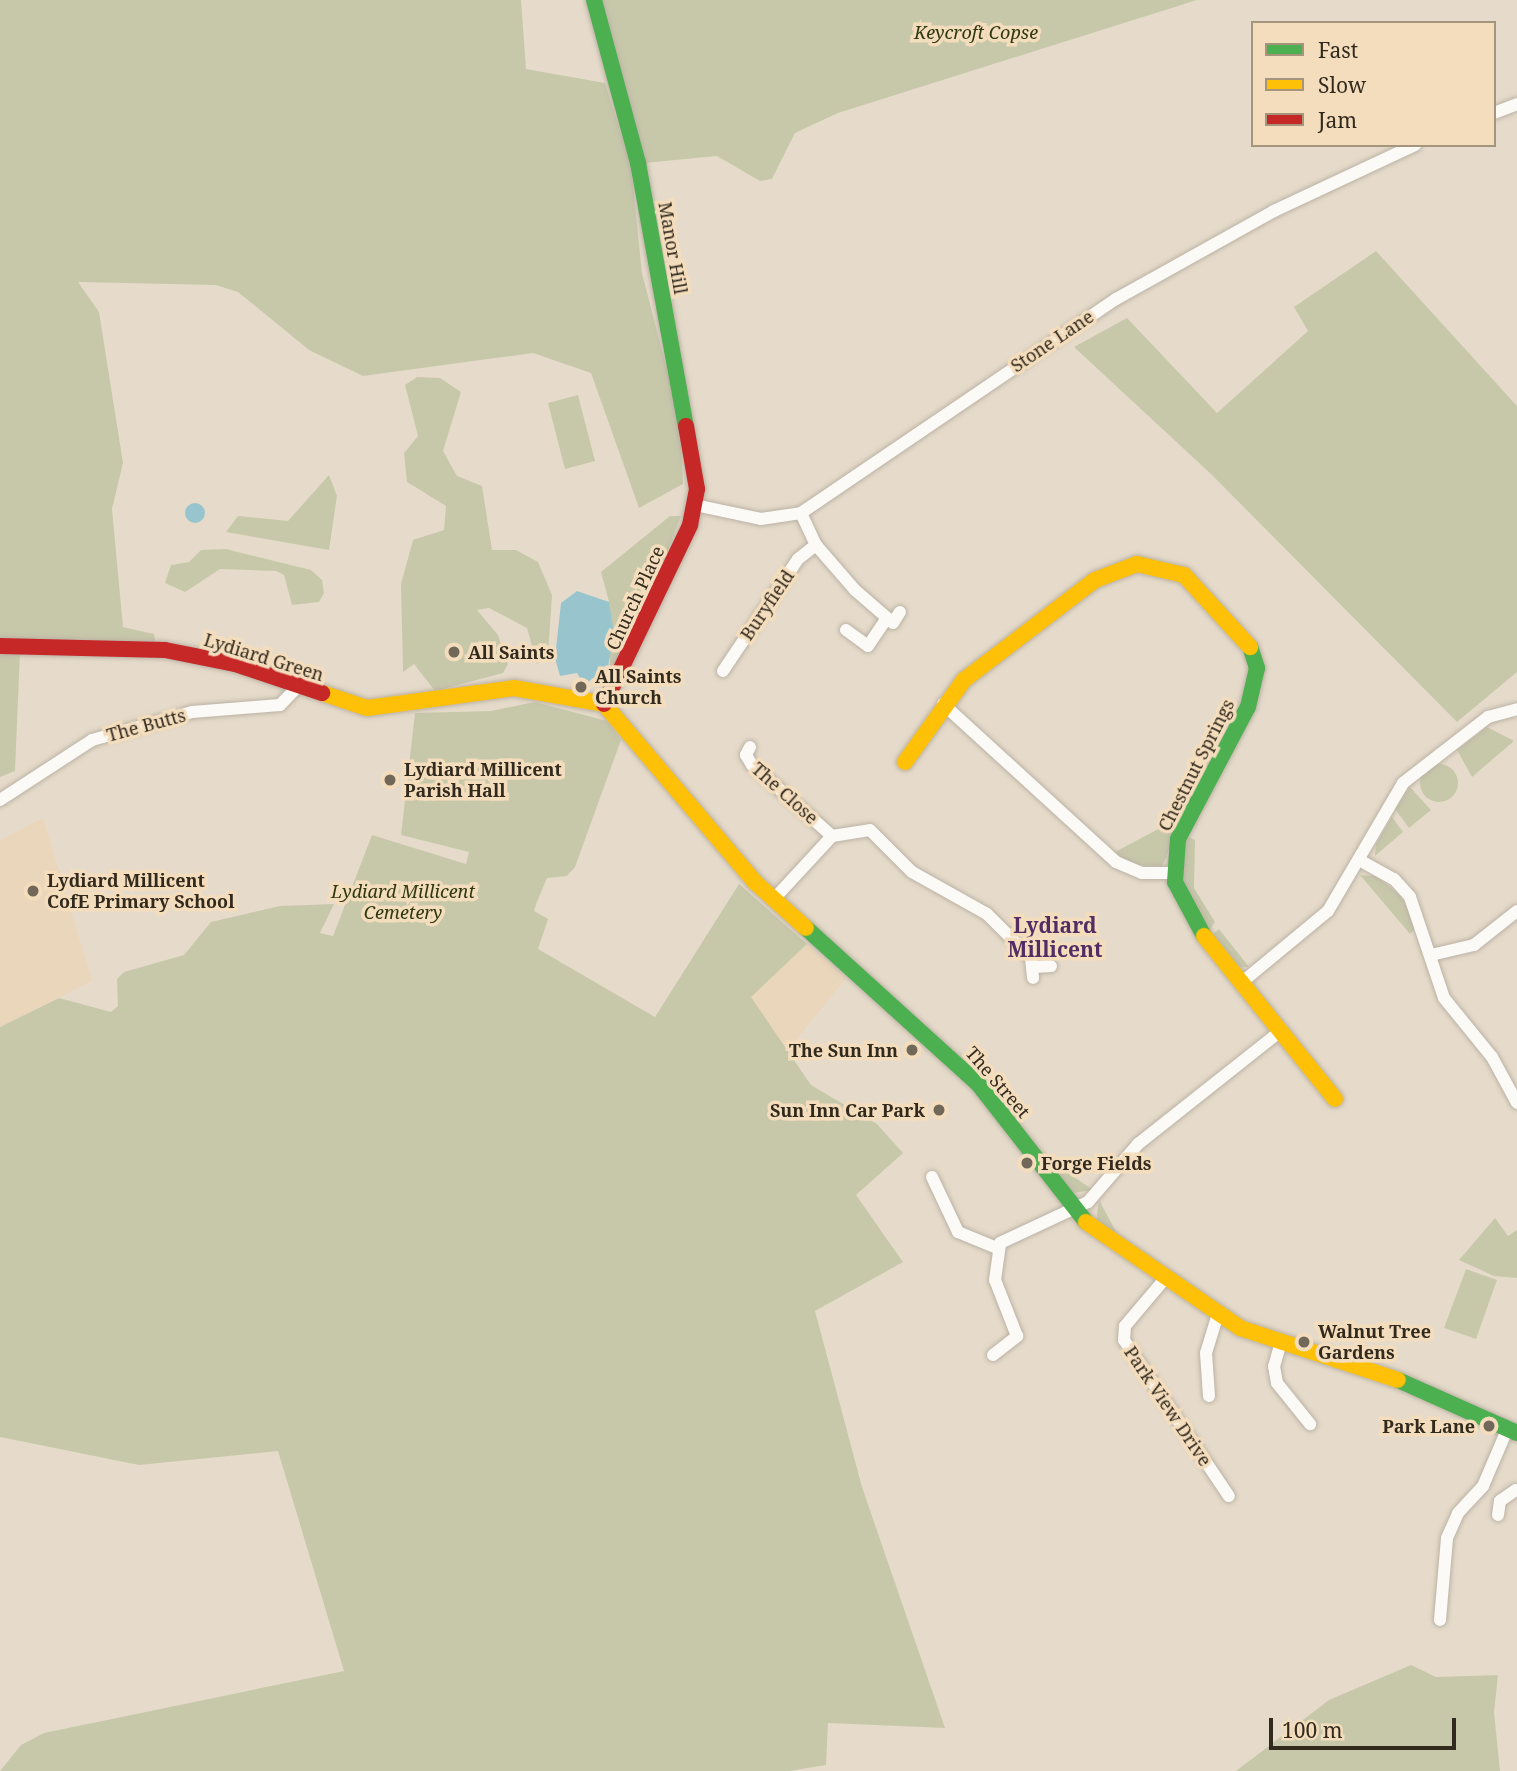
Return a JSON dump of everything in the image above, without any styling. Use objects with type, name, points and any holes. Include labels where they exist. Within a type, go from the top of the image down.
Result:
[{"type":"street","name":"Manor Hill","points":[[594,0],[638,163],[691,435],[695,505]]},
{"type":"street","points":[[1496,112],[1517,104]]},
{"type":"street","name":"Stone Lane","points":[[695,505],[761,519],[801,513],[1116,299],[1273,211],[1411,147]]},
{"type":"street","name":"Church Place","points":[[604,704],[695,505]]},
{"type":"street","points":[[801,513],[816,545],[887,618],[893,622],[900,612]]},
{"type":"street","name":"Buryfield","points":[[723,671],[798,559],[816,545]]},
{"type":"street","name":"Chestnut Springs","points":[[905,762],[943,704],[995,651],[1095,580],[1137,564],[1184,575],[1247,637],[1257,668],[1248,707],[1178,839],[1172,873]]},
{"type":"street","points":[[846,630],[869,646],[887,618]]},
{"type":"street","name":"Lydiard Green","points":[[0,646],[165,650],[299,685],[368,708],[514,688],[604,704]]},
{"type":"street","name":"The Butts","points":[[0,800],[92,740],[192,712],[280,705],[299,685]]},
{"type":"street","name":"The Street","points":[[604,704],[773,900],[979,1085],[1072,1212],[1163,1281],[1217,1317],[1281,1342],[1386,1374],[1512,1431]]},
{"type":"street","points":[[943,704],[1116,862],[1142,873],[1172,873],[1198,928],[1278,1033],[1335,1099]]},
{"type":"street","points":[[1241,983],[1320,920],[1361,861],[1403,783],[1488,717],[1514,709]]},
{"type":"street","name":"The Close","points":[[750,747],[752,765],[832,836]]},
{"type":"street","name":"The Close","points":[[773,900],[832,836],[855,828],[876,832],[912,872],[987,914],[1034,972],[1051,966]]},
{"type":"street","points":[[1361,861],[1394,879],[1410,897],[1444,998],[1510,1085],[1517,1103]]},
{"type":"street","points":[[1431,955],[1474,944],[1517,911]]},
{"type":"street","points":[[993,1355],[1017,1336],[995,1280],[997,1248],[1005,1239],[1072,1212],[1094,1196],[1138,1144],[1278,1033]]},
{"type":"street","points":[[932,1177],[958,1232],[997,1248]]},
{"type":"street","name":"Park View Drive","points":[[1163,1281],[1125,1326],[1124,1340],[1229,1496]]},
{"type":"street","points":[[1209,1396],[1206,1353],[1217,1317]]},
{"type":"street","points":[[1281,1342],[1273,1366],[1277,1383],[1310,1424]]},
{"type":"street","points":[[1440,1620],[1447,1538],[1458,1513],[1483,1486],[1512,1431]]},
{"type":"street","points":[[1483,1486],[1500,1501]]},
{"type":"street","points":[[1498,1515],[1500,1501],[1516,1490]]},
{"type":"shaded area","name":"Lydiard Millicent CofE Primary School","points":[[43,818],[92,981],[0,1027],[0,840]]},
{"type":"shaded area","points":[[807,944],[846,978],[788,1050],[750,997]]},
{"type":"green space","points":[[0,0],[521,0],[526,69],[605,83],[631,166],[642,273],[680,420],[683,484],[639,508],[591,373],[533,353],[363,376],[309,350],[238,292],[216,285],[78,282],[99,312],[123,463],[112,509],[123,627],[154,634],[156,644],[0,638]]},
{"type":"green space","name":"Keycroft Copse","points":[[598,0],[1197,0],[838,113],[795,133],[772,179],[760,181],[717,156],[644,163]]},
{"type":"green space","points":[[1376,251],[1517,406],[1517,672],[1457,722],[1211,474],[1074,347],[1127,318],[1217,413],[1308,331],[1294,307]]},
{"type":"green space","points":[[417,377],[440,378],[461,392],[443,451],[457,476],[482,486],[492,550],[516,550],[538,562],[552,595],[548,655],[537,664],[527,628],[489,608],[477,610],[498,635],[508,664],[503,673],[435,691],[414,664],[403,672],[401,584],[413,540],[444,530],[446,506],[407,482],[404,453],[418,436],[405,385]]},
{"type":"green space","points":[[578,395],[595,461],[565,469],[548,403]]},
{"type":"green space","points":[[329,475],[337,496],[329,550],[226,532],[238,516],[288,521]]},
{"type":"green space","points":[[670,516],[681,516],[634,637],[610,675],[609,602],[601,572]]},
{"type":"green space","points":[[226,549],[311,570],[322,580],[324,593],[319,602],[292,605],[284,575],[276,571],[220,569],[185,592],[165,583],[171,565],[189,562],[201,550]]},
{"type":"green space","points":[[20,652],[15,771],[0,777],[0,654]]},
{"type":"green space","name":"Lydiard Millicent Cemetery","points":[[535,702],[607,721],[621,740],[575,867],[567,876],[547,878],[537,902],[534,911],[548,919],[538,949],[655,1017],[739,884],[807,944],[751,997],[811,1085],[877,1124],[903,1153],[856,1195],[903,1262],[815,1311],[862,1487],[945,1728],[828,1723],[826,1765],[789,1771],[0,1771],[21,1745],[44,1733],[344,1671],[278,1451],[139,1465],[0,1437],[0,1027],[59,998],[111,1012],[118,1006],[117,979],[124,972],[184,955],[211,922],[280,906],[334,904],[320,933],[333,936],[372,835],[466,864],[469,852],[401,835],[415,713],[491,711]]},
{"type":"green space","points":[[1487,727],[1514,741],[1472,777],[1457,750]]},
{"type":"green space","points":[[1439,764],[1452,770],[1458,783],[1452,796],[1439,802],[1426,796],[1420,783],[1426,770]]},
{"type":"green space","points":[[1410,787],[1431,810],[1409,828],[1395,809]]},
{"type":"green space","points":[[1183,816],[1162,867],[1129,864],[1113,853]]},
{"type":"green space","points":[[1392,817],[1403,832],[1375,856],[1376,844]]},
{"type":"green space","points":[[1185,835],[1195,840],[1194,888],[1215,922],[1208,932],[1183,891]]},
{"type":"green space","points":[[1360,875],[1376,876],[1400,895],[1417,927],[1410,934]]},
{"type":"green space","points":[[1219,929],[1249,967],[1240,967],[1211,936]]},
{"type":"green space","points":[[1042,1157],[1071,1175],[1093,1190],[1073,1193]]},
{"type":"green space","points":[[1099,1200],[1121,1241],[1134,1256],[1096,1223]]},
{"type":"green space","points":[[1495,1218],[1508,1236],[1517,1230],[1517,1278],[1494,1276],[1459,1260]]},
{"type":"green space","points":[[1466,1269],[1497,1280],[1476,1339],[1444,1328]]},
{"type":"green space","points":[[1411,1665],[1436,1677],[1498,1675],[1494,1712],[1500,1771],[1236,1771],[1329,1700]]},
{"type":"water","points":[[195,503],[202,506],[205,513],[202,520],[195,523],[188,520],[185,513],[188,506]]},
{"type":"water","points":[[577,591],[609,602],[614,634],[608,667],[584,685],[577,673],[560,676],[555,658],[561,603]]},
{"type":"traffic: fast","points":[[594,0],[638,163],[686,426]]},
{"type":"traffic: fast","points":[[1204,936],[1175,882],[1178,839],[1248,707],[1257,668],[1250,647]]},
{"type":"traffic: fast","points":[[806,928],[979,1085],[1086,1222]]},
{"type":"traffic: fast","points":[[1398,1380],[1517,1433]]},
{"type":"traffic: slow","points":[[905,762],[964,680],[1095,580],[1137,564],[1184,575],[1250,647]]},
{"type":"traffic: slow","points":[[322,693],[367,708],[514,688],[604,704],[756,883],[806,928]]},
{"type":"traffic: slow","points":[[1204,936],[1335,1099]]},
{"type":"traffic: slow","points":[[1086,1222],[1240,1328],[1398,1380]]},
{"type":"traffic: jam","points":[[604,704],[690,525],[697,489],[686,426]]},
{"type":"traffic: jam","points":[[0,646],[165,650],[235,664],[322,693]]},
{"type":"place","name":"All Saints","points":[[454,652]]},
{"type":"place","name":"All Saints Church","points":[[581,687]]},
{"type":"place","name":"Lydiard Millicent Parish Hall","points":[[390,780]]},
{"type":"place","name":"Lydiard Millicent CofE Primary School","points":[[33,891]]},
{"type":"place","name":"The Sun Inn","points":[[912,1050]]},
{"type":"place","name":"Sun Inn Car Park","points":[[939,1110]]},
{"type":"place","name":"Forge Fields","points":[[1027,1163]]},
{"type":"place","name":"Walnut Tree Gardens","points":[[1304,1342]]},
{"type":"place","name":"Park Lane","points":[[1489,1426]]},
{"type":"district","name":"Lydiard Millicent","points":[[1055,937]]}]
